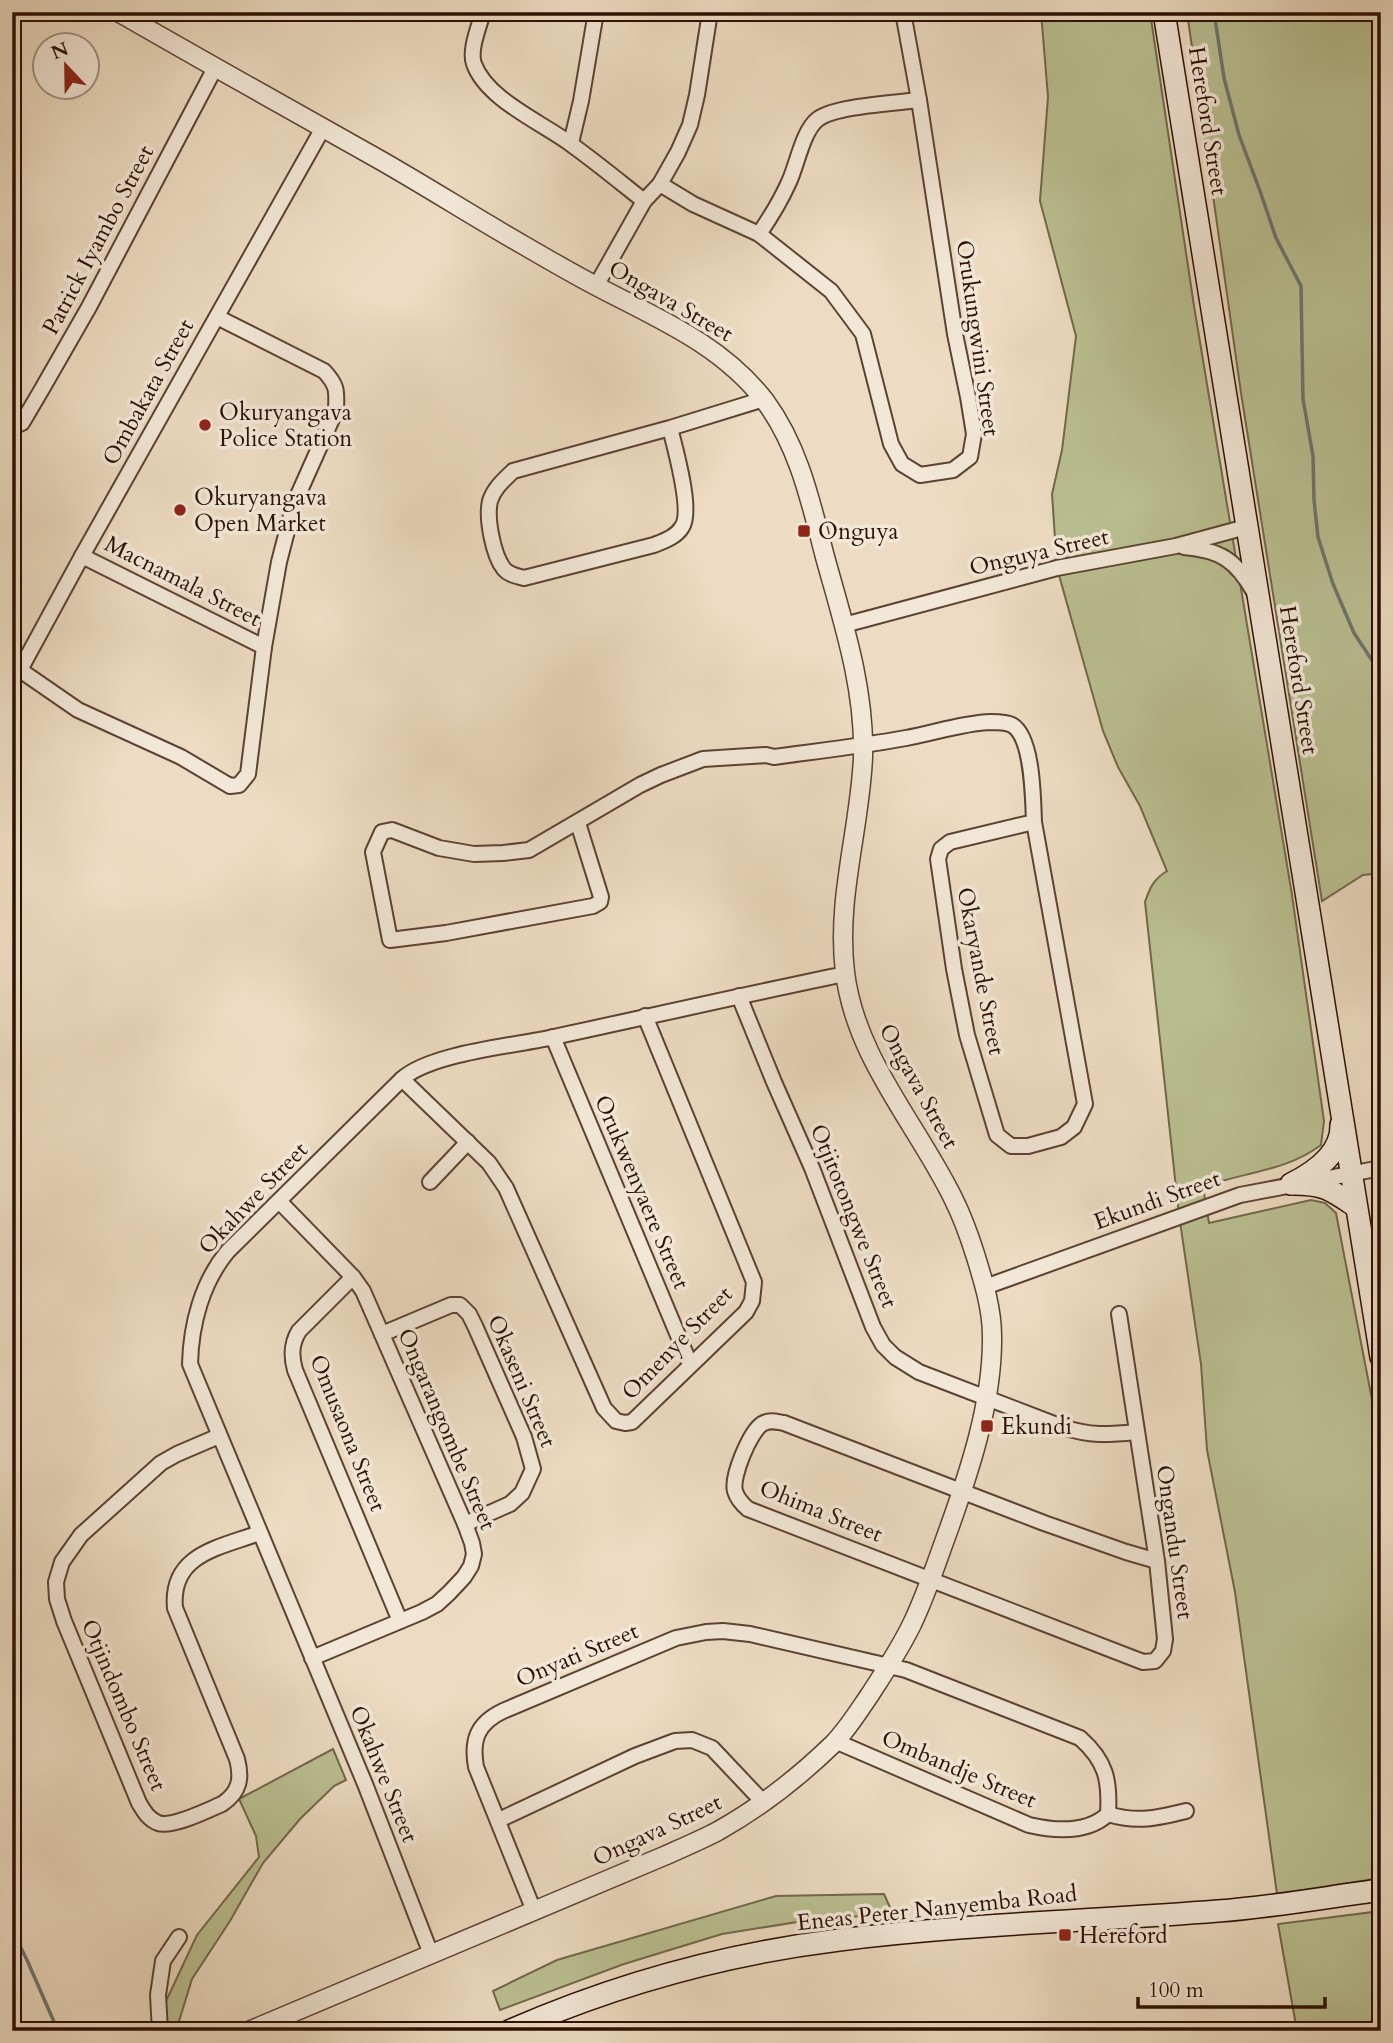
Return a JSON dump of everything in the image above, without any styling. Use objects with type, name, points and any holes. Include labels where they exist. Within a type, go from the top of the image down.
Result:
[{"type":"main road","name":"Hereford Street","points":[[1164,12],[1381,1357]]},
{"type":"main road","points":[[1291,1184],[1310,1174],[1327,1159],[1336,1146],[1342,1131],[1341,1101]]},
{"type":"main road","points":[[1291,1184],[1317,1185],[1331,1189],[1355,1206]]},
{"type":"main road","name":"Eneas Peter Nanyemba Road","points":[[509,2031],[612,1991],[678,1972],[836,1940],[987,1926],[1221,1911],[1381,1889]]},
{"type":"street","name":"Ongava Street","points":[[118,12],[596,286],[701,341],[732,366],[764,399],[779,421],[807,490],[844,625],[859,694],[863,746],[845,898],[845,974],[863,1039],[957,1205],[985,1287],[992,1336],[986,1397],[977,1443],[963,1491],[931,1579],[912,1623],[888,1666],[853,1720],[835,1741],[763,1802],[716,1832],[249,2031]]},
{"type":"street","points":[[484,12],[474,47],[474,63],[489,88],[570,143],[644,201]]},
{"type":"street","points":[[570,143],[581,101],[596,12]]},
{"type":"street","points":[[596,286],[644,201],[660,184],[690,125],[710,12]]},
{"type":"street","name":"Orukungwini Street","points":[[660,184],[693,204],[759,234],[831,292],[863,334],[891,444],[902,464],[920,475],[953,470],[970,457],[974,434],[955,334],[903,12]]},
{"type":"street","name":"Patrick Iyambo Street","points":[[12,427],[22,423],[89,307],[215,68]]},
{"type":"street","points":[[759,234],[787,186],[803,144],[817,119],[828,113],[847,109],[919,100]]},
{"type":"street","name":"Ombakata Street","points":[[16,674],[323,128]]},
{"type":"street","points":[[16,674],[78,710],[181,757],[230,786],[239,785],[248,774],[264,647],[279,562],[294,504],[336,410],[337,394],[335,383],[324,371],[217,317]]},
{"type":"street","points":[[670,428],[685,496],[686,514],[683,526],[671,538],[654,545],[524,578],[514,576],[504,568],[488,519],[491,499],[499,484],[513,471],[764,399]]},
{"type":"street","name":"Onguya Street","points":[[844,625],[1057,568],[1176,546],[1246,527]]},
{"type":"street","points":[[1176,546],[1208,550],[1225,557],[1237,567],[1259,602]]},
{"type":"street","name":"Macnamala Street","points":[[82,556],[264,647]]},
{"type":"street","name":"Okaryande Street","points":[[863,746],[971,724],[994,722],[1011,724],[1021,734],[1026,747],[1034,822],[1085,1104],[1074,1127],[1060,1137],[1028,1146],[1011,1146],[997,1135],[967,1035],[938,859],[941,849],[950,842],[1034,822]]},
{"type":"street","points":[[578,823],[601,897],[600,902],[593,906],[446,933],[390,940],[373,852],[382,832],[392,830],[439,848],[474,854],[529,850],[640,785],[703,759],[766,755],[774,757],[863,746]]},
{"type":"street","name":"Okahwe Street","points":[[431,1954],[365,1784],[190,1364],[190,1340],[201,1298],[219,1262],[414,1070],[432,1062],[845,974]]},
{"type":"street","name":"Otjitotongwe Street","points":[[739,996],[812,1168],[873,1327],[883,1345],[895,1357],[919,1372],[1079,1432],[1101,1436],[1136,1432]]},
{"type":"street","name":"Omenye Street","points":[[402,1079],[489,1163],[506,1188],[604,1408],[613,1419],[632,1422],[746,1312],[752,1301],[754,1282],[645,1016]]},
{"type":"street","name":"Orukwenyaere Street","points":[[553,1037],[690,1364]]},
{"type":"street","points":[[430,1182],[468,1142]]},
{"type":"street","name":"Ekundi Street","points":[[985,1287],[1240,1195],[1381,1168]]},
{"type":"street","name":"Ongarangombe Street","points":[[279,1201],[353,1277],[363,1291],[465,1524],[474,1554],[464,1577],[437,1604],[312,1658]]},
{"type":"street","name":"Omusaona Street","points":[[353,1277],[299,1331],[294,1339],[292,1358],[400,1621]]},
{"type":"street","name":"Okaseni Street","points":[[382,1334],[451,1305],[460,1305],[475,1326],[524,1437],[534,1465],[529,1482],[522,1493],[510,1504],[465,1524]]},
{"type":"street","name":"Ongandu Street","points":[[931,1579],[1143,1662],[1155,1661],[1163,1651],[1165,1639],[1157,1561],[1119,1314]]},
{"type":"street","name":"Ohima Street","points":[[931,1579],[748,1509],[741,1503],[734,1489],[734,1482],[739,1465],[757,1429],[763,1423],[771,1421],[784,1423],[1044,1523],[1157,1561]]},
{"type":"street","name":"Otjindombo Street","points":[[219,1436],[161,1463],[81,1535],[62,1562],[57,1582],[57,1599],[64,1622],[139,1803],[146,1815],[157,1823],[170,1824],[222,1804],[239,1784],[237,1759],[175,1608],[174,1594],[181,1572],[190,1561],[259,1533]]},
{"type":"street","name":"Onyati Street","points":[[534,1911],[475,1760],[477,1737],[490,1717],[676,1638],[706,1632],[750,1634],[888,1666]]},
{"type":"street","points":[[888,1666],[952,1687],[1080,1738],[1096,1752],[1103,1768],[1109,1792],[1108,1814],[1123,1819],[1152,1819],[1186,1811]]},
{"type":"street","points":[[499,1820],[635,1756],[676,1741],[692,1740],[712,1748],[763,1802]]},
{"type":"street","name":"Ombandje Street","points":[[835,1741],[1028,1825],[1054,1831],[1080,1828],[1098,1822],[1108,1814]]},
{"type":"street","points":[[160,2031],[158,1995],[163,1961],[179,1937]]},
{"type":"green space","points":[[1041,12],[1150,12],[1194,306],[1292,895],[1324,1121],[1321,1145],[1307,1154],[1278,1166],[1203,1187],[1209,1223],[1311,1200],[1325,1203],[1336,1213],[1381,1446],[1381,1878],[1277,1894],[1235,1592],[1207,1450],[1201,1364],[1179,1215],[1145,902],[1153,884],[1167,871],[1140,806],[1118,767],[1103,731],[1057,568],[1052,494],[1062,450],[1076,336],[1040,201],[1048,97]]},
{"type":"green space","points":[[1187,12],[1381,12],[1381,873],[1363,875],[1322,901],[1241,393]]},
{"type":"green space","points":[[333,1749],[346,1780],[334,1786],[300,1819],[263,1863],[230,1921],[192,1979],[176,2031],[152,2031],[197,1935],[259,1857],[256,1836],[239,1799]]},
{"type":"green space","points":[[884,1894],[893,1914],[816,1919],[722,1934],[624,1964],[500,2010],[493,1991],[557,1960],[776,1896]]},
{"type":"green space","points":[[1381,1911],[1381,2031],[1297,2031],[1278,1924]]},
{"type":"waterway","points":[[1214,12],[1224,78],[1239,135],[1276,238],[1301,286],[1303,399],[1313,456],[1318,537],[1333,584],[1354,633],[1381,674]]},
{"type":"waterway","points":[[12,1930],[58,2031]]},
{"type":"place","name":"Okuryangava Police Station","points":[[205,425]]},
{"type":"place","name":"Okuryangava Open Market","points":[[180,510]]},
{"type":"place","name":"Onguya","points":[[804,531]]},
{"type":"place","name":"Ekundi","points":[[987,1426]]},
{"type":"place","name":"Hereford","points":[[1065,1935]]}]
